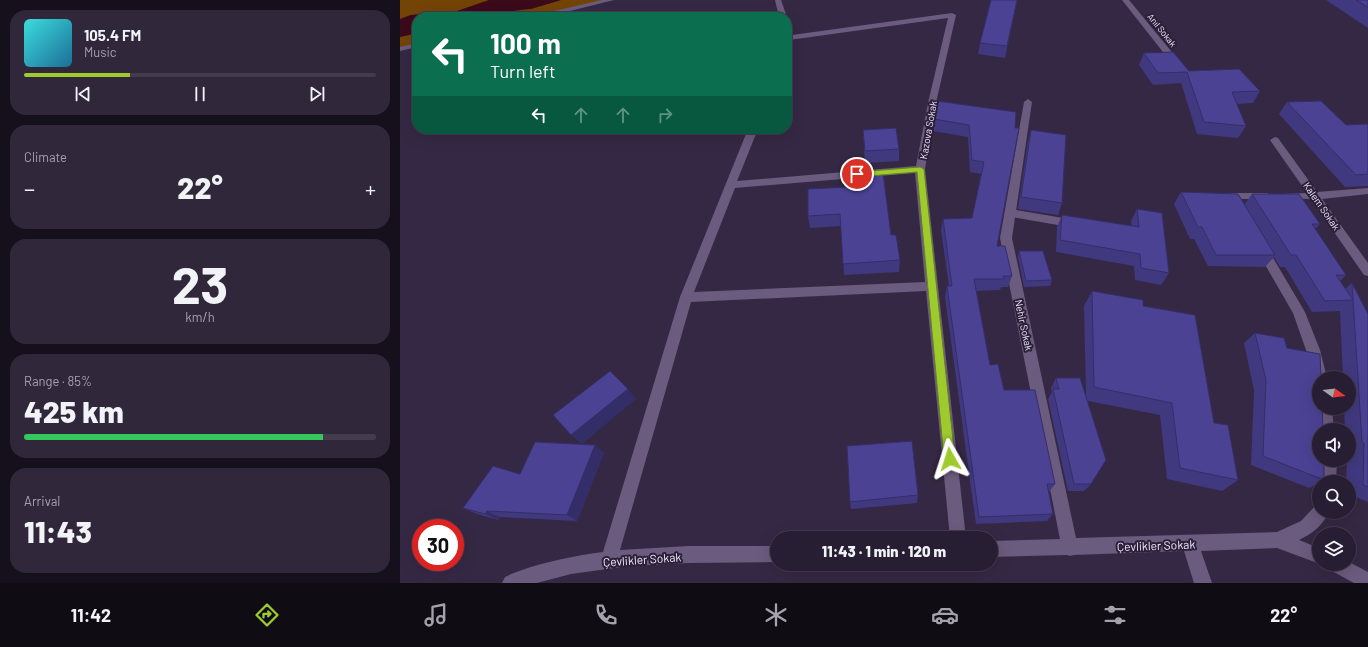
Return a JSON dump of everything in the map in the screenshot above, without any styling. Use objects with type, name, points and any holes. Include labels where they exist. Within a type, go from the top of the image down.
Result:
[{"type":"street","points":[[559,12],[611,0]]},
{"type":"street","points":[[778,0],[782,12]]},
{"type":"street","name":"Anıl Sokak","points":[[1125,0],[1183,73]]},
{"type":"street","name":"Kazova Sokak","points":[[792,36],[952,15],[932,103],[920,169],[957,531]]},
{"type":"street","points":[[400,49],[412,46]]},
{"type":"street","name":"Nehir Sokak","points":[[1028,102],[1006,238],[1070,548]]},
{"type":"street","points":[[609,560],[686,297],[751,134]]},
{"type":"street","name":"Kalem Sokak","points":[[1275,140],[1368,272]]},
{"type":"street","points":[[730,185],[920,169]]},
{"type":"street","points":[[1243,216],[1231,196],[1314,196],[1368,191]]},
{"type":"street","points":[[1010,213],[1084,225]]},
{"type":"street","points":[[1255,237],[1299,312],[1313,350],[1318,371]]},
{"type":"street","points":[[686,297],[931,286]]},
{"type":"street","points":[[1277,540],[1299,532],[1313,523],[1316,519]]},
{"type":"street","name":"Çevlikler Sokak","points":[[998,549],[1070,548],[1277,540],[1312,553]]},
{"type":"street","points":[[1190,543],[1203,583]]},
{"type":"street","name":"Çevlikler Sokak","points":[[511,583],[558,569],[609,560],[654,556],[770,554]]},
{"type":"street","points":[[1349,571],[1368,581]]},
{"type":"shaded area","points":[[400,0],[493,0],[457,11],[412,12],[412,15],[400,19]]},
{"type":"shaded area","points":[[489,0],[561,0],[531,9],[510,12],[446,12],[457,11]]},
{"type":"shaded area","points":[[561,0],[611,0],[559,12],[512,12]]},
{"type":"shaded area","points":[[411,15],[412,34],[400,37],[400,19]]},
{"type":"shaded area","points":[[412,34],[412,46],[400,49],[400,37]]},
{"type":"building","points":[[991,0],[1017,0],[1007,46],[980,43]]},
{"type":"building","points":[[1356,0],[1368,0],[1368,7]]},
{"type":"building","points":[[1173,52],[1189,71],[1239,69],[1260,91],[1232,92],[1246,126],[1204,122],[1187,72],[1158,73],[1144,53]]},
{"type":"building","points":[[937,101],[1016,112],[1015,128],[1019,128],[997,246],[1005,246],[1012,276],[1003,276],[1004,279],[974,279],[990,365],[998,364],[1004,390],[1035,390],[1055,484],[1047,484],[1053,514],[979,517],[947,286],[952,286],[943,219],[972,218],[984,162],[972,160],[969,125],[934,119]]},
{"type":"building","points":[[1321,101],[1346,125],[1368,125],[1368,174],[1356,175],[1287,102]]},
{"type":"building","points":[[896,128],[899,149],[865,151],[863,130]]},
{"type":"building","points":[[1031,130],[1066,135],[1062,203],[1021,197]]},
{"type":"building","points":[[883,173],[891,235],[896,235],[900,260],[843,264],[840,214],[808,216],[808,189],[850,187],[849,174]]},
{"type":"building","points":[[1181,192],[1238,194],[1275,255],[1216,255],[1202,227],[1198,227]]},
{"type":"building","points":[[1252,194],[1299,194],[1320,224],[1312,224],[1346,275],[1336,275],[1353,300],[1325,301],[1296,255],[1291,255]]},
{"type":"building","points":[[1137,209],[1162,213],[1169,273],[1141,268],[1140,254],[1060,240],[1062,215],[1139,227]]},
{"type":"building","points":[[1019,251],[1043,251],[1052,280],[1026,281]]},
{"type":"building","points":[[1352,283],[1368,314],[1368,487],[1363,485],[1364,443],[1362,442]]},
{"type":"building","points":[[1092,291],[1143,300],[1143,306],[1195,315],[1214,423],[1228,425],[1238,480],[1180,468],[1172,403],[1094,387]]},
{"type":"building","points":[[1255,333],[1284,338],[1287,348],[1320,354],[1321,371],[1312,371],[1312,415],[1322,415],[1323,423],[1312,423],[1312,467],[1324,467],[1324,475],[1312,475],[1263,456],[1266,380]]},
{"type":"building","points":[[610,371],[628,389],[571,435],[553,415]]},
{"type":"building","points":[[1056,378],[1080,378],[1106,460],[1091,484],[1074,484],[1053,389],[1059,389]]},
{"type":"building","points":[[912,441],[918,495],[850,502],[847,446]]},
{"type":"building","points":[[535,442],[595,445],[567,515],[487,511],[485,514],[463,508],[493,466],[520,474]]},
{"type":"route","points":[[857,174],[920,169],[950,459]]}]
